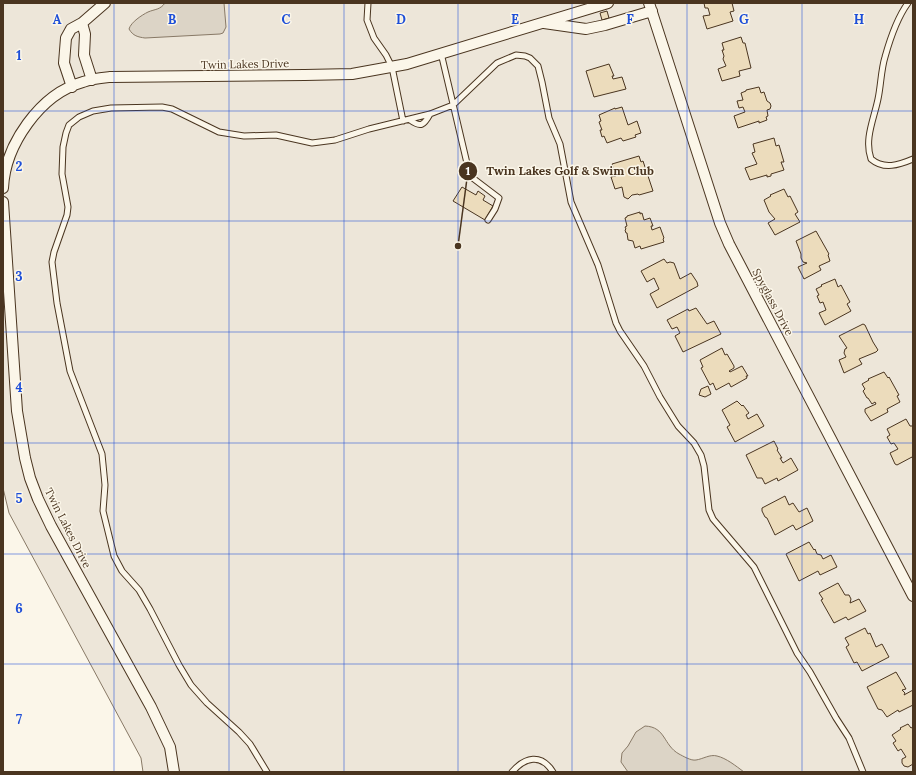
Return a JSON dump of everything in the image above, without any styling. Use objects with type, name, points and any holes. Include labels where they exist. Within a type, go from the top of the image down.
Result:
[{"type":"street","points":[[72,86],[64,63],[66,38],[71,29],[82,23],[105,3]]},
{"type":"street","name":"Twin Lakes Drive","points":[[3,188],[4,173],[10,153],[24,128],[36,113],[53,97],[82,82],[110,77],[352,74],[392,67],[608,3]]},
{"type":"street","name":"Twin Lakes Drive","points":[[542,22],[586,29],[612,23],[651,7]]},
{"type":"street","name":"Spyglass Drive","points":[[651,7],[718,216],[729,244],[913,596]]},
{"type":"street","points":[[82,23],[85,34],[84,55],[92,80]]},
{"type":"street","name":"Twin Lakes Drive","points":[[3,202],[17,412],[22,444],[30,478],[51,526],[154,714],[170,747],[174,772]]},
{"type":"lane","points":[[368,3],[367,20],[374,38],[386,55],[392,67],[404,121]]},
{"type":"lane","points":[[908,3],[900,16],[885,57],[878,99],[872,121],[869,148],[871,159],[880,165],[895,165],[913,159]]},
{"type":"lane","points":[[441,53],[470,176],[499,198],[495,209],[488,220]]},
{"type":"lane","points":[[267,772],[250,744],[207,703],[191,685],[143,596],[122,571],[114,556],[103,511],[105,485],[102,454],[70,371],[54,282],[52,262],[67,215],[68,207],[62,174],[62,155],[66,133],[73,120],[93,110],[125,107],[162,107],[172,109],[219,132],[244,136],[276,134],[312,143],[335,140],[369,128],[410,120],[430,114],[453,104],[488,70],[502,60],[509,57],[522,55],[530,58],[538,66],[549,118],[560,144],[571,202],[598,265],[620,331],[644,366],[660,397],[678,426],[694,443],[701,455],[704,466],[708,510],[713,519],[754,567],[797,653],[849,738],[863,772]]},
{"type":"lane","points":[[512,772],[524,761],[534,758],[542,761],[553,772]]},
{"type":"shaded area","points":[[3,3],[913,3],[913,772],[143,772],[141,758],[9,513],[3,488]]},
{"type":"shaded area","points":[[165,3],[224,3],[226,27],[223,33],[220,34],[145,38],[136,36],[132,33],[129,29],[130,26],[137,19],[148,12],[159,8]]},
{"type":"shaded area","points":[[645,726],[652,727],[661,733],[674,750],[687,758],[696,760],[709,756],[717,756],[727,760],[744,772],[628,772],[621,762],[622,753],[636,732]]},
{"type":"building","points":[[704,3],[732,3],[734,11],[730,12],[733,21],[707,29],[703,16],[710,15],[708,8],[705,8]]},
{"type":"building","points":[[607,11],[609,18],[602,20],[600,13]]},
{"type":"building","points":[[741,37],[743,43],[745,43],[751,68],[739,71],[740,76],[722,81],[718,69],[726,66],[723,59],[724,56],[722,50],[724,50],[722,43]]},
{"type":"building","points":[[609,64],[614,76],[612,76],[613,79],[622,77],[626,89],[594,97],[586,71]]},
{"type":"building","points":[[759,87],[761,93],[764,92],[767,101],[771,106],[770,109],[767,110],[767,120],[738,128],[734,116],[745,112],[743,107],[739,108],[737,101],[743,100],[741,93],[746,90]]},
{"type":"building","points":[[622,107],[628,125],[637,121],[641,133],[635,135],[636,137],[623,141],[621,138],[607,143],[604,136],[602,137],[600,130],[602,130],[599,122],[601,121],[599,115],[615,108]]},
{"type":"building","points":[[774,138],[776,146],[779,145],[784,162],[781,162],[784,170],[771,174],[771,176],[767,177],[767,175],[750,180],[745,168],[757,164],[752,153],[755,152],[753,144]]},
{"type":"building","points":[[639,156],[641,162],[643,161],[653,191],[639,195],[632,195],[628,199],[624,197],[622,187],[615,189],[611,177],[616,176],[612,164]]},
{"type":"building","points":[[462,187],[476,195],[478,191],[485,196],[483,200],[493,206],[485,220],[453,201]]},
{"type":"building","points":[[784,189],[788,197],[790,196],[798,212],[795,214],[800,222],[775,235],[768,223],[775,219],[769,212],[764,200],[771,196],[770,195]]},
{"type":"building","points":[[640,212],[640,214],[642,213],[644,220],[650,218],[653,226],[651,226],[652,230],[660,227],[664,242],[641,249],[640,246],[635,248],[633,241],[628,240],[625,230],[625,227],[627,226],[625,218]]},
{"type":"building","points":[[816,231],[829,254],[830,261],[819,266],[821,270],[804,279],[798,267],[807,263],[803,262],[801,258],[796,241]]},
{"type":"building","points":[[664,259],[667,263],[674,263],[680,279],[691,273],[698,286],[657,308],[650,294],[659,289],[654,278],[647,282],[641,271]]},
{"type":"building","points":[[835,279],[838,287],[841,285],[850,302],[847,304],[851,311],[825,325],[819,313],[826,310],[823,302],[820,303],[817,296],[819,295],[816,289],[822,286],[821,285]]},
{"type":"building","points":[[696,308],[707,324],[714,321],[721,334],[683,352],[675,336],[680,333],[677,327],[672,329],[667,320],[688,309],[689,311]]},
{"type":"building","points":[[863,324],[865,325],[878,350],[859,359],[862,364],[844,373],[839,360],[846,357],[844,353],[845,349],[847,348],[839,336]]},
{"type":"building","points":[[722,348],[725,355],[727,354],[734,366],[734,368],[729,371],[730,372],[742,366],[748,376],[731,387],[729,383],[716,390],[713,383],[710,385],[701,368],[703,367],[700,360]]},
{"type":"building","points":[[884,372],[888,378],[889,377],[899,395],[897,396],[900,402],[887,409],[888,412],[871,421],[865,412],[865,409],[876,404],[875,402],[872,404],[867,398],[863,391],[865,389],[862,384],[869,380],[868,379]]},
{"type":"building","points":[[708,386],[711,394],[705,397],[699,395],[701,389]]},
{"type":"building","points":[[737,401],[742,406],[743,405],[749,413],[746,415],[748,419],[757,414],[764,426],[735,442],[727,427],[730,425],[722,410]]},
{"type":"building","points":[[906,419],[910,426],[913,426],[913,459],[912,457],[897,465],[895,464],[890,453],[898,449],[894,443],[891,444],[887,437],[890,435],[887,429]]},
{"type":"building","points":[[774,441],[783,463],[791,458],[798,470],[778,481],[777,478],[765,484],[762,478],[757,478],[746,455]]},
{"type":"building","points":[[785,496],[789,505],[793,503],[799,512],[807,508],[813,521],[796,530],[793,525],[775,535],[762,511],[762,508]]},
{"type":"building","points":[[809,542],[817,554],[821,555],[823,559],[831,555],[837,567],[820,575],[818,571],[799,581],[786,554]]},
{"type":"building","points":[[838,583],[845,595],[849,595],[851,599],[850,603],[859,599],[866,611],[848,620],[846,617],[834,623],[821,600],[823,599],[819,593]]},
{"type":"building","points":[[865,628],[868,634],[870,633],[876,647],[882,644],[889,657],[862,671],[857,662],[854,663],[846,647],[849,645],[845,638]]},
{"type":"building","points":[[896,672],[906,689],[902,690],[905,693],[904,695],[913,690],[913,705],[899,712],[898,710],[887,717],[882,710],[878,709],[867,687]]},
{"type":"building","points":[[908,724],[911,728],[913,727],[913,764],[908,767],[904,766],[902,763],[902,759],[906,757],[901,749],[898,751],[893,743],[896,741],[892,735],[901,729],[900,728]]},
{"type":"place","name":"Twin Lakes Golf & Swim Club","points":[[458,246]]}]
